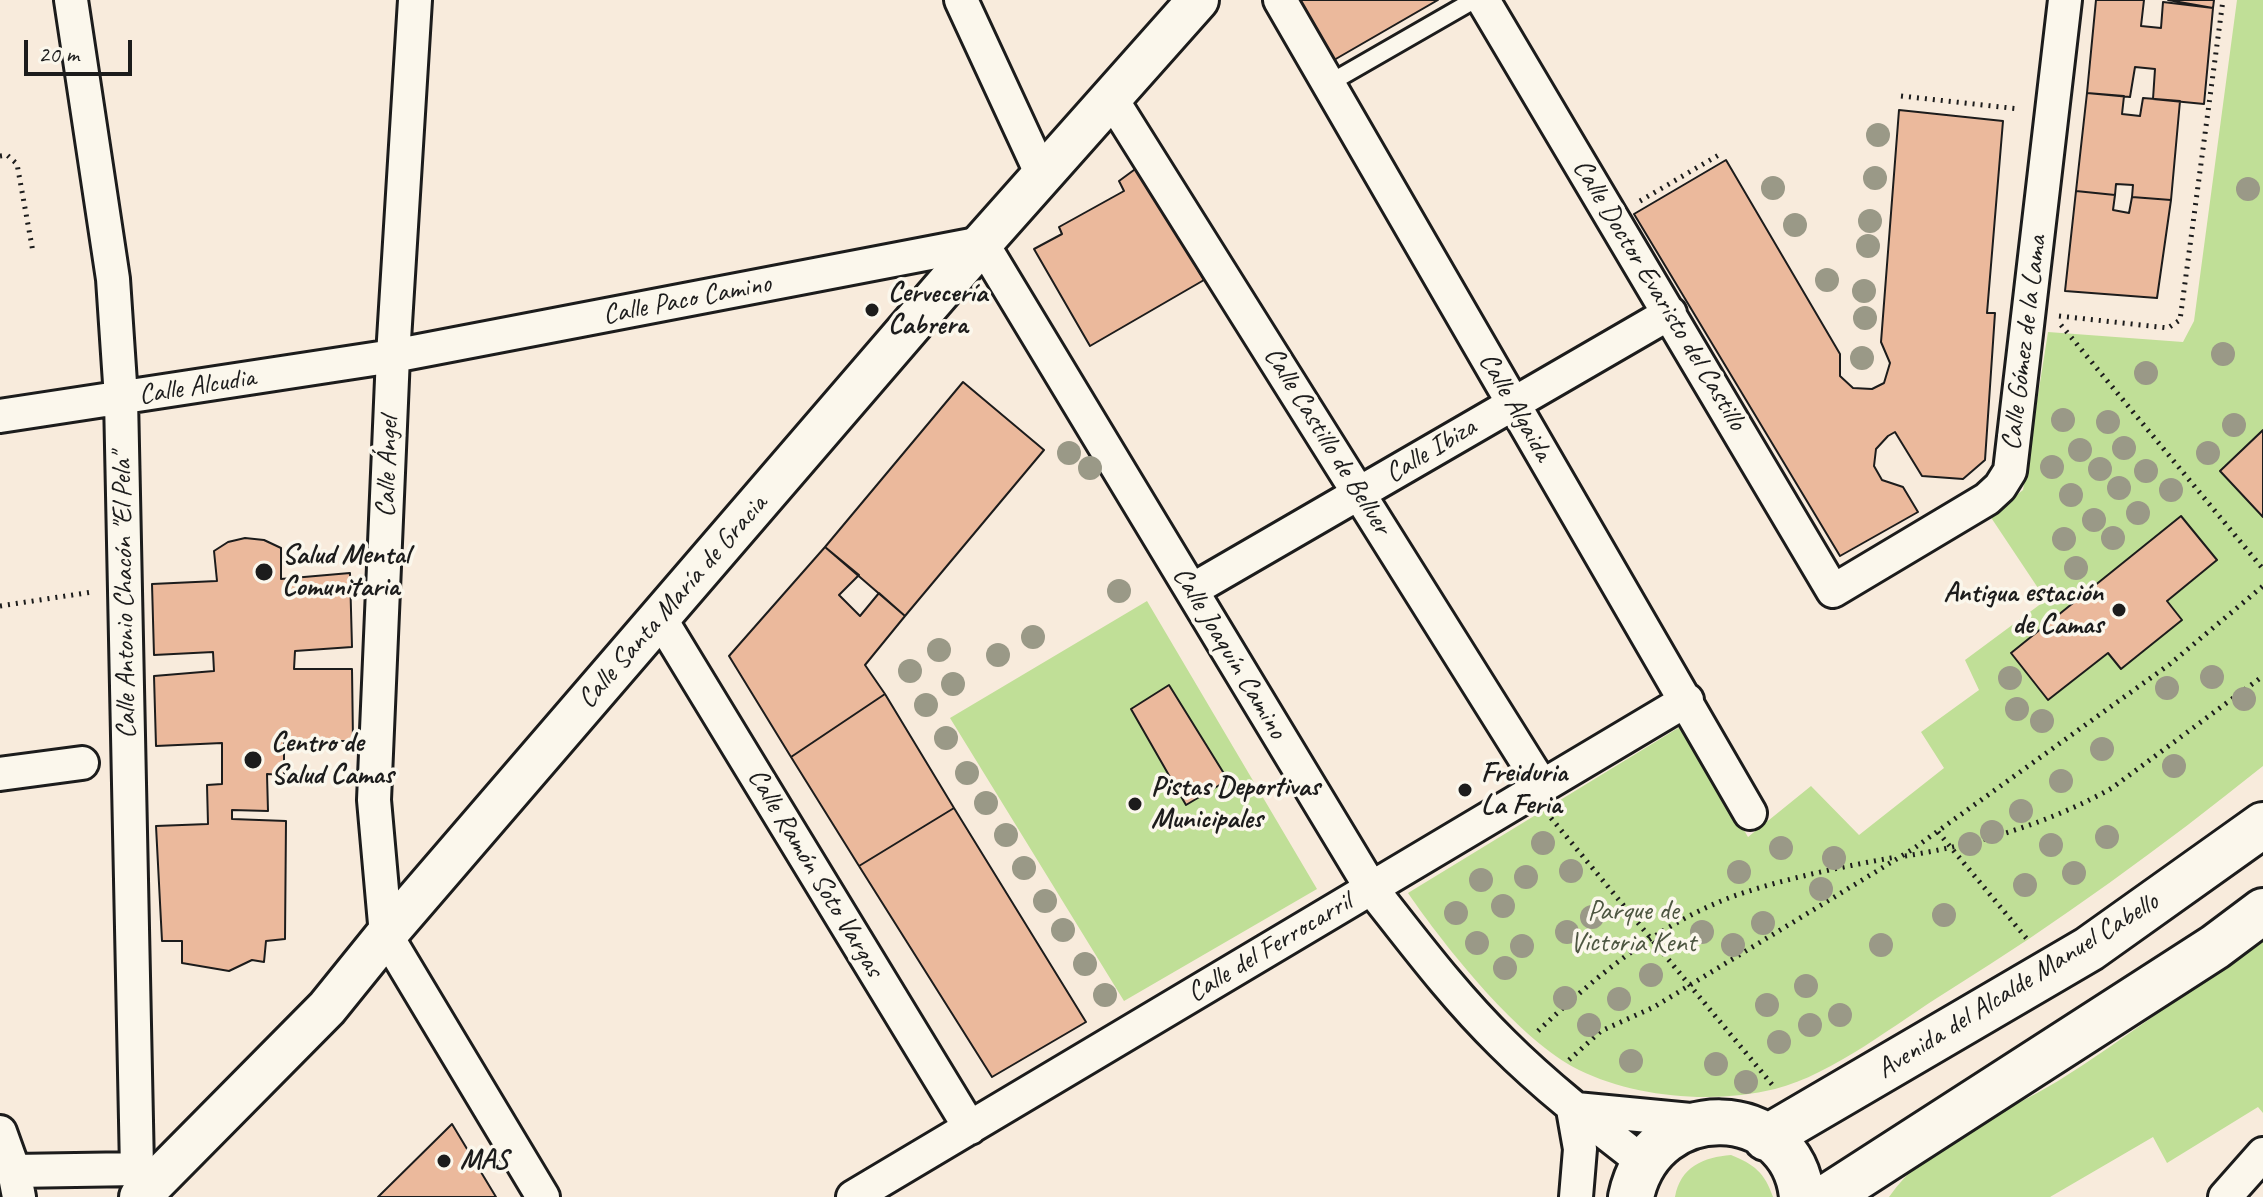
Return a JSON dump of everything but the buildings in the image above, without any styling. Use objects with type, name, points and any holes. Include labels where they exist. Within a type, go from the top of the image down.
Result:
[{"type":"main road","name":"Avenida del Alcalde Manuel Cabello","points":[[1784,1127],[2089,949],[2263,825]]},
{"type":"main road","points":[[1827,1197],[1878,1180],[2263,911]]},
{"type":"main road","points":[[1637,1179],[1672,1133],[1711,1121],[1749,1128],[1784,1127],[1802,1197]]},
{"type":"street","name":"Calle Antonio Chacón \"El Pela\"","points":[[71,0],[113,279],[121,398],[140,1187]]},
{"type":"street","name":"Calle Ángel","points":[[386,935],[374,800],[393,356],[417,0]]},
{"type":"street","points":[[961,0],[1042,175]]},
{"type":"street","name":"Calle Santa María de Gracia","points":[[140,1187],[327,1008],[386,935],[982,243],[1198,0]]},
{"type":"street","name":"Calle Algaida","points":[[1280,0],[1750,813]]},
{"type":"street","name":"Calle Doctor Evaristo del Castillo","points":[[1483,0],[1833,591]]},
{"type":"street","name":"Calle Gómez de la Lama","points":[[1833,591],[1987,499],[2006,480],[2031,313],[2065,0]]},
{"type":"street","name":"Calle Castillo de Bellver","points":[[1111,98],[1360,494],[1536,789]]},
{"type":"street","name":"Calle Paco Camino","points":[[393,356],[982,243]]},
{"type":"street","name":"Calle Joaquín Camino","points":[[982,243],[1371,888],[1445,981],[1515,1055],[1573,1109],[1637,1179]]},
{"type":"street","name":"Calle Ibiza","points":[[1192,590],[1670,313]]},
{"type":"street","name":"Calle Alcudia","points":[[0,416],[393,356]]},
{"type":"street","name":"Calle Ramón Soto Vargas","points":[[660,618],[970,1128]]},
{"type":"street","name":"Calle del Ferrocarril","points":[[853,1197],[1687,700]]},
{"type":"street","points":[[0,774],[82,763]]},
{"type":"street","points":[[386,935],[543,1197]]},
{"type":"street","points":[[1576,1197],[1580,1149],[1573,1109],[1711,1121]]},
{"type":"street","points":[[0,1132],[16,1184],[140,1187]]},
{"type":"street","points":[[2225,1197],[2263,1154]]},
{"type":"lane","points":[[1328,84],[1474,0]]},
{"type":"path","points":[[2223,0],[2180,320],[2168,328],[2053,315],[2263,569]]},
{"type":"path","points":[[1901,96],[2051,112]]},
{"type":"path","points":[[1614,217],[1722,153]]},
{"type":"path","points":[[0,156],[7,155],[17,164],[33,252]]},
{"type":"path","points":[[1546,1084],[1601,1031],[1689,986],[1938,832],[2170,664],[2263,586]]},
{"type":"path","points":[[0,606],[125,587]]},
{"type":"path","points":[[1515,1055],[1575,996],[1650,939],[1732,897],[1792,879],[1952,849],[2089,801],[2263,676]]},
{"type":"path","points":[[1536,789],[1689,986],[1784,1127]]},
{"type":"path","points":[[1938,832],[2052,971]]},
{"type":"green space","name":"Parque de Victoria Kent","points":[[2237,0],[2263,0],[2263,766],[2070,911],[1842,1060],[1797,1082],[1751,1094],[1676,1096],[1625,1087],[1601,1079],[1556,1056],[1485,991],[1408,893],[1683,725],[1748,837],[1811,786],[1859,835],[1944,768],[1921,732],[1979,690],[1965,660],[2046,600],[1990,516],[2023,490],[2048,332],[2183,342],[2194,321]]},
{"type":"green space","name":"Pistas Deportivas Municipales","points":[[1147,601],[1317,889],[1124,1001],[950,718]]},
{"type":"green space","points":[[2263,938],[2263,1113],[2258,1107],[2167,1163],[2153,1137],[2050,1197],[1889,1197],[1924,1160],[1944,1145],[2058,1081]]},
{"type":"green space","points":[[1731,1155],[1758,1170],[1773,1197],[1675,1197],[1688,1171],[1703,1161]]},
{"type":"place","name":"Cervecería Cabrera","points":[[872,310]]},
{"type":"place","name":"Salud Mental Comunitaria","points":[[264,572]]},
{"type":"place","name":"Antigua estación de Camas","points":[[2119,610]]},
{"type":"place","name":"Centro de Salud Camas","points":[[253,760]]},
{"type":"place","name":"Freiduria La Feria","points":[[1465,790]]},
{"type":"place","name":"Pistas Deportivas Municipales","points":[[1135,804]]},
{"type":"place","name":"MAS","points":[[444,1161]]}]
